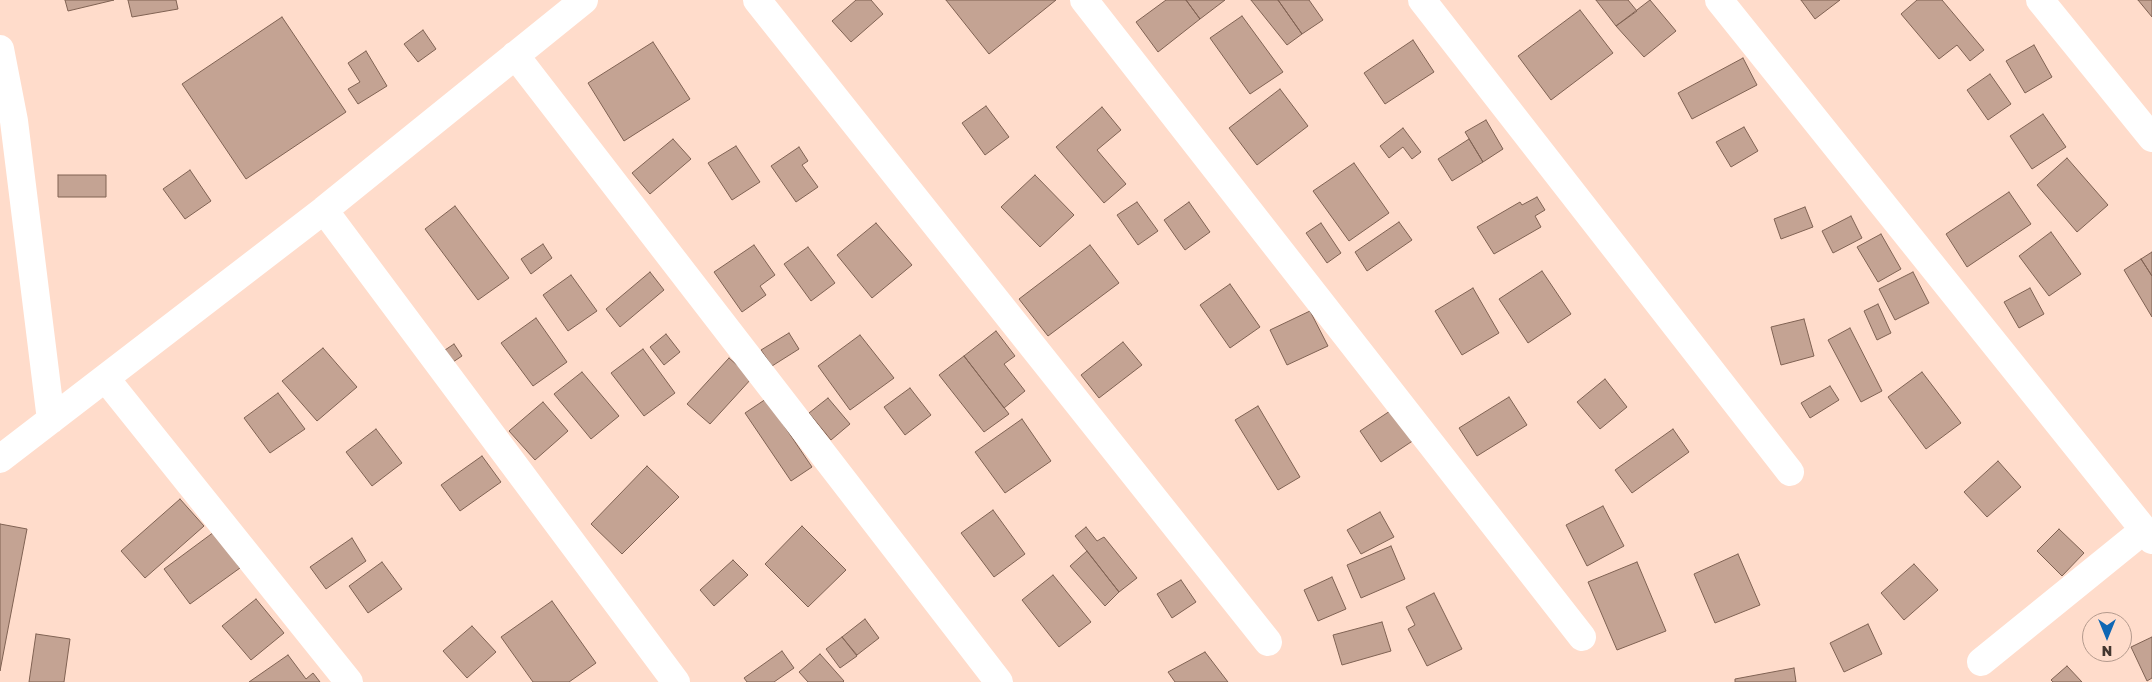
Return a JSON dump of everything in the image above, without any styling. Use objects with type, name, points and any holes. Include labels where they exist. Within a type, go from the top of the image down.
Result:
[{"type":"street","points":[[0,459],[324,210],[584,0]]},
{"type":"street","points":[[757,0],[1268,642]]},
{"type":"street","points":[[1084,0],[1582,637]]},
{"type":"street","points":[[1422,0],[1790,472]]},
{"type":"street","points":[[1719,0],[2148,535],[1981,662]]},
{"type":"street","points":[[2040,0],[2152,138]]},
{"type":"street","points":[[0,50],[14,121],[51,420]]},
{"type":"street","points":[[515,55],[999,682]]},
{"type":"street","points":[[324,210],[676,682]]},
{"type":"street","points":[[106,379],[349,682]]},
{"type":"building","points":[[65,0],[114,0],[68,11]]},
{"type":"building","points":[[128,0],[176,0],[178,9],[132,17]]},
{"type":"building","points":[[856,0],[871,0],[883,14],[851,42],[832,21]]},
{"type":"building","points":[[946,0],[1056,0],[989,54]]},
{"type":"building","points":[[1166,0],[1186,0],[1200,19],[1158,52],[1136,22]]},
{"type":"building","points":[[1186,0],[1225,0],[1200,19]]},
{"type":"building","points":[[1251,0],[1278,0],[1302,34],[1287,45]]},
{"type":"building","points":[[1278,0],[1309,0],[1323,20],[1302,34]]},
{"type":"building","points":[[1596,0],[1628,0],[1637,11],[1616,26]]},
{"type":"building","points":[[1650,0],[1676,31],[1644,57],[1616,26]]},
{"type":"building","points":[[1801,0],[1840,0],[1815,19]]},
{"type":"building","points":[[1917,0],[1942,0],[1984,50],[1970,61],[1957,45],[1939,59],[1901,14]]},
{"type":"building","points":[[2138,0],[2152,0],[2152,17]]},
{"type":"building","points":[[1580,10],[1613,53],[1551,100],[1518,56]]},
{"type":"building","points":[[1242,16],[1283,72],[1250,94],[1210,38]]},
{"type":"building","points":[[282,17],[346,112],[246,179],[182,84]]},
{"type":"building","points":[[423,30],[436,49],[418,62],[404,44]]},
{"type":"building","points":[[1413,40],[1434,72],[1385,104],[1364,73]]},
{"type":"building","points":[[653,42],[690,99],[624,141],[588,83]]},
{"type":"building","points":[[2034,45],[2052,77],[2025,93],[2006,61]]},
{"type":"building","points":[[366,51],[387,86],[358,104],[348,89],[360,82],[348,63]]},
{"type":"building","points":[[1743,58],[1757,85],[1692,119],[1678,93]]},
{"type":"building","points":[[1990,74],[2011,104],[1988,120],[1967,90]]},
{"type":"building","points":[[1280,89],[1308,126],[1257,165],[1229,128]]},
{"type":"building","points":[[986,106],[1009,137],[985,155],[962,123]]},
{"type":"building","points":[[1102,107],[1121,130],[1097,150],[1126,184],[1104,203],[1056,147]]},
{"type":"building","points":[[2043,114],[2066,147],[2032,169],[2010,136]]},
{"type":"building","points":[[1486,120],[1503,149],[1483,162],[1465,132]]},
{"type":"building","points":[[1744,127],[1758,151],[1731,167],[1716,142]]},
{"type":"building","points":[[1403,128],[1421,152],[1412,159],[1403,147],[1389,158],[1380,146]]},
{"type":"building","points":[[673,139],[691,159],[650,194],[632,173]]},
{"type":"building","points":[[1469,139],[1483,162],[1452,181],[1438,159]]},
{"type":"building","points":[[736,146],[760,182],[732,200],[708,163]]},
{"type":"building","points":[[799,147],[808,161],[802,165],[818,187],[796,202],[771,166]]},
{"type":"building","points":[[2067,158],[2108,205],[2077,232],[2037,185]]},
{"type":"building","points":[[1354,163],[1389,213],[1349,241],[1313,191]]},
{"type":"building","points":[[190,170],[211,201],[185,219],[163,189]]},
{"type":"building","points":[[58,175],[106,175],[106,197],[58,197]]},
{"type":"building","points":[[1035,175],[1074,215],[1040,247],[1001,207]]},
{"type":"building","points":[[2009,192],[2031,224],[1967,267],[1946,234]]},
{"type":"building","points":[[1537,197],[1545,210],[1535,216],[1541,227],[1494,254],[1477,227],[1520,202],[1522,205]]},
{"type":"building","points":[[1137,202],[1158,231],[1138,245],[1117,215]]},
{"type":"building","points":[[1189,202],[1210,232],[1185,250],[1164,220]]},
{"type":"building","points":[[455,206],[509,278],[478,300],[425,229]]},
{"type":"building","points":[[1805,207],[1813,227],[1781,239],[1774,219]]},
{"type":"building","points":[[1851,216],[1862,238],[1833,253],[1822,231]]},
{"type":"building","points":[[1399,222],[1412,240],[1367,271],[1355,252]]},
{"type":"building","points":[[876,223],[912,265],[872,298],[837,255]]},
{"type":"building","points":[[1321,223],[1341,253],[1327,263],[1306,233]]},
{"type":"building","points":[[2051,232],[2081,274],[2049,296],[2019,256]]},
{"type":"building","points":[[1881,234],[1901,269],[1878,282],[1857,247]]},
{"type":"building","points":[[543,244],[552,258],[531,274],[521,259]]},
{"type":"building","points":[[754,245],[775,275],[760,286],[766,295],[742,312],[714,272]]},
{"type":"building","points":[[1090,245],[1119,283],[1048,336],[1019,299]]},
{"type":"building","points":[[808,247],[835,283],[811,301],[784,264]]},
{"type":"building","points":[[2152,252],[2152,276],[2141,259]]},
{"type":"building","points":[[2141,259],[2152,276],[2152,317],[2124,270]]},
{"type":"building","points":[[1542,271],[1571,314],[1528,343],[1499,299]]},
{"type":"building","points":[[650,272],[664,290],[620,327],[606,309]]},
{"type":"building","points":[[1913,272],[1929,303],[1895,320],[1879,289]]},
{"type":"building","points":[[571,275],[597,311],[568,331],[543,295]]},
{"type":"building","points":[[1230,284],[1260,327],[1230,348],[1200,305]]},
{"type":"building","points":[[1473,288],[1499,333],[1462,355],[1435,311]]},
{"type":"building","points":[[2030,288],[2044,314],[2019,328],[2004,302]]},
{"type":"building","points":[[1878,304],[1891,333],[1877,340],[1864,311]]},
{"type":"building","points":[[1310,311],[1328,346],[1287,365],[1270,330]]},
{"type":"building","points":[[536,318],[567,362],[533,386],[501,343]]},
{"type":"building","points":[[1804,319],[1814,356],[1781,365],[1771,327]]},
{"type":"building","points":[[1850,328],[1882,391],[1861,402],[1828,340]]},
{"type":"building","points":[[996,331],[1015,356],[1004,364],[1025,391],[1004,408],[964,356]]},
{"type":"building","points":[[789,333],[799,349],[772,366],[761,350]]},
{"type":"building","points":[[666,334],[680,352],[664,365],[650,347]]},
{"type":"building","points":[[860,335],[894,378],[850,410],[818,366]]},
{"type":"building","points":[[1123,342],[1142,365],[1099,398],[1081,375]]},
{"type":"building","points":[[454,344],[462,356],[447,366],[439,354]]},
{"type":"building","points":[[323,348],[357,387],[317,421],[282,381]]},
{"type":"building","points":[[643,349],[675,393],[644,416],[611,373]]},
{"type":"building","points":[[964,356],[1009,414],[984,432],[939,375]]},
{"type":"building","points":[[729,358],[752,378],[710,424],[687,404]]},
{"type":"building","points":[[582,372],[619,416],[591,439],[554,394]]},
{"type":"building","points":[[1922,372],[1961,423],[1926,449],[1888,397]]},
{"type":"building","points":[[1605,379],[1627,407],[1600,429],[1577,402]]},
{"type":"building","points":[[1830,386],[1839,400],[1810,418],[1801,403]]},
{"type":"building","points":[[910,388],[931,415],[905,435],[884,407]]},
{"type":"building","points":[[278,393],[305,429],[270,453],[244,418]]},
{"type":"building","points":[[1509,397],[1527,425],[1477,456],[1459,428]]},
{"type":"building","points":[[828,398],[850,424],[831,440],[809,413]]},
{"type":"building","points":[[766,399],[812,467],[791,481],[745,413]]},
{"type":"building","points":[[543,402],[568,431],[535,460],[509,431]]},
{"type":"building","points":[[1258,406],[1300,477],[1278,490],[1235,420]]},
{"type":"building","points":[[1396,407],[1417,438],[1381,462],[1360,431]]},
{"type":"building","points":[[1022,419],[1051,461],[1005,493],[975,452]]},
{"type":"building","points":[[376,429],[402,463],[372,486],[346,452]]},
{"type":"building","points":[[1673,429],[1689,452],[1632,493],[1615,470]]},
{"type":"building","points":[[482,456],[501,482],[460,511],[441,485]]},
{"type":"building","points":[[1998,461],[2021,487],[1987,517],[1964,492]]},
{"type":"building","points":[[647,466],[679,497],[622,554],[591,524]]},
{"type":"building","points":[[180,499],[204,526],[145,578],[121,551]]},
{"type":"building","points":[[1603,506],[1624,546],[1587,566],[1566,525]]},
{"type":"building","points":[[993,510],[1025,554],[994,577],[961,533]]},
{"type":"building","points":[[1380,512],[1394,537],[1361,554],[1347,530]]},
{"type":"building","points":[[0,524],[27,529],[0,671]]},
{"type":"building","points":[[802,526],[846,570],[808,607],[765,564]]},
{"type":"building","points":[[1086,527],[1097,541],[1104,537],[1137,578],[1119,592],[1075,536]]},
{"type":"building","points":[[2059,529],[2084,553],[2062,576],[2037,551]]},
{"type":"building","points":[[214,532],[240,568],[190,604],[164,569]]},
{"type":"building","points":[[352,538],[366,561],[326,589],[310,567]]},
{"type":"building","points":[[1391,546],[1405,579],[1361,598],[1347,565]]},
{"type":"building","points":[[1087,551],[1119,592],[1105,606],[1070,566]]},
{"type":"building","points":[[1738,554],[1760,605],[1715,623],[1694,574]]},
{"type":"building","points":[[733,560],[748,575],[714,606],[700,590]]},
{"type":"building","points":[[382,562],[402,589],[368,613],[349,586]]},
{"type":"building","points":[[1637,562],[1666,631],[1617,650],[1588,582]]},
{"type":"building","points":[[1914,564],[1938,590],[1904,620],[1881,593]]},
{"type":"building","points":[[1053,575],[1091,622],[1059,647],[1022,600]]},
{"type":"building","points":[[1332,577],[1346,609],[1318,621],[1304,590]]},
{"type":"building","points":[[1181,580],[1196,602],[1172,618],[1157,594]]},
{"type":"building","points":[[1434,593],[1462,649],[1427,666],[1408,629],[1415,625],[1406,607]]},
{"type":"building","points":[[256,599],[284,633],[251,660],[222,626]]},
{"type":"building","points":[[552,601],[596,663],[569,682],[533,682],[501,637]]},
{"type":"building","points":[[865,619],[879,638],[857,655],[842,637]]},
{"type":"building","points":[[1382,622],[1391,651],[1342,665],[1333,635]]},
{"type":"building","points":[[1868,624],[1882,654],[1844,672],[1830,643]]},
{"type":"building","points":[[472,626],[496,652],[467,678],[443,651]]},
{"type":"building","points":[[36,634],[70,639],[64,682],[29,682]]},
{"type":"building","points":[[842,637],[857,656],[840,668],[826,649]]},
{"type":"building","points":[[2152,637],[2152,678],[2147,681],[2132,649],[2132,647]]},
{"type":"building","points":[[782,651],[794,668],[774,682],[747,682],[744,678]]},
{"type":"building","points":[[1205,652],[1228,682],[1175,682],[1168,672]]},
{"type":"building","points":[[820,654],[843,682],[808,682],[799,672]]},
{"type":"building","points":[[288,655],[306,679],[313,673],[320,682],[249,682]]},
{"type":"building","points":[[2067,666],[2082,682],[2053,682],[2051,680]]},
{"type":"building","points":[[1794,668],[1796,682],[1735,682],[1735,679]]}]
